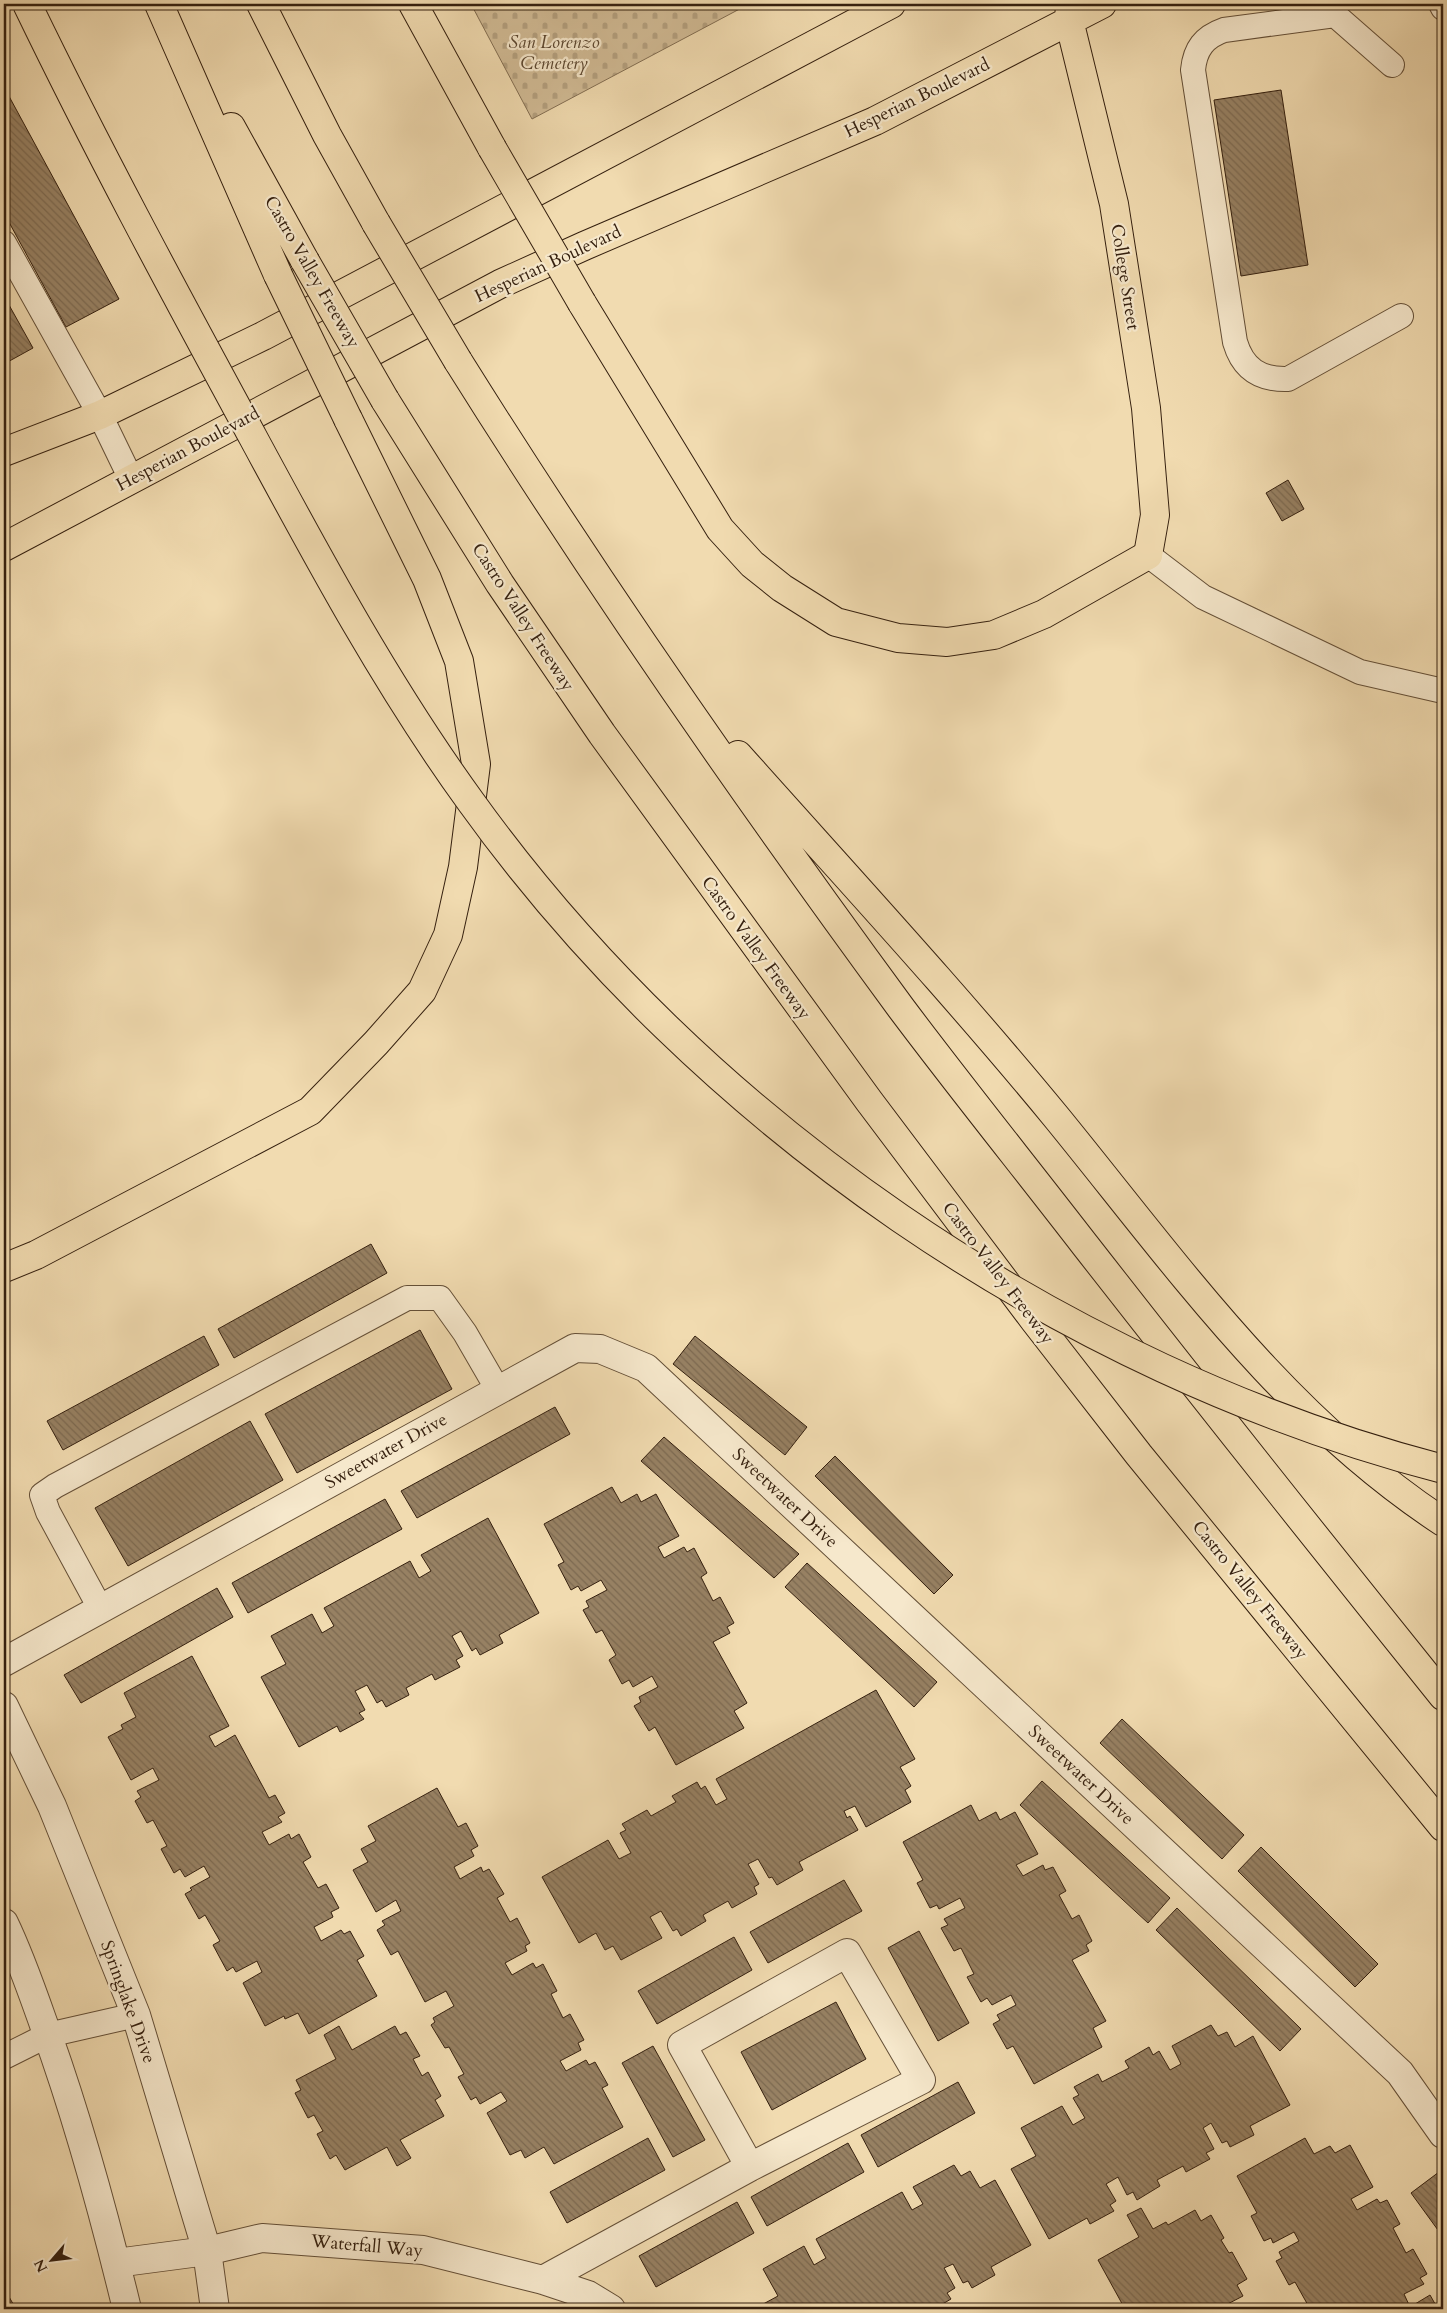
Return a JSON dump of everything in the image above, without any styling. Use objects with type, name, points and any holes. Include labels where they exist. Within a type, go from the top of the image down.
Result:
[{"type":"main road","points":[[28,4],[195,332],[294,514],[383,668],[472,804],[528,875],[588,945],[651,1012],[716,1074],[851,1182],[934,1241],[1012,1288],[1100,1337],[1259,1409],[1344,1440],[1443,1469]]},
{"type":"main road","points":[[4,1268],[36,1255],[310,1111],[376,1043],[422,991],[448,935],[463,867],[476,764],[459,661],[427,579],[278,275],[159,4]]},
{"type":"main road","name":"Castro Valley Freeway","points":[[166,4],[305,261],[385,400],[500,584],[602,734],[869,1101],[1034,1320],[1139,1455],[1443,1827]]},
{"type":"main road","points":[[261,4],[327,135],[376,223],[458,361],[545,501],[646,650],[798,866],[904,1012],[1128,1299],[1443,1696]]},
{"type":"main road","points":[[413,4],[492,148],[582,302],[720,529],[752,564],[782,588],[836,622],[898,638],[947,642],[994,635],[1044,614],[1148,555]]},
{"type":"main road","points":[[4,452],[100,415],[340,296],[891,4]]},
{"type":"main road","name":"Hesperian Boulevard","points":[[4,546],[500,284],[875,120],[1070,12],[1102,4]]},
{"type":"main road","name":"College Street","points":[[1070,12],[1114,204],[1146,408],[1155,515],[1148,555]]},
{"type":"main road","points":[[646,650],[998,1049],[1228,1330],[1292,1400],[1362,1462],[1443,1522]]},
{"type":"main road","points":[[4,1278],[36,1255]]},
{"type":"street","name":"Sweetwater Drive","points":[[4,1662],[575,1348],[600,1349],[646,1368],[1400,2073],[1443,2134]]},
{"type":"street","name":"Springlake Drive","points":[[4,1706],[52,1806],[136,2015],[207,2251],[215,2309]]},
{"type":"street","points":[[4,1923],[16,1948],[65,2083],[116,2263],[127,2309]]},
{"type":"street","points":[[543,2280],[750,2167],[921,2080],[847,1953],[682,2045],[750,2167]]},
{"type":"street","name":"Waterfall Way","points":[[116,2263],[207,2251],[262,2238],[424,2250],[543,2280],[588,2295],[611,2309]]},
{"type":"lane","points":[[1441,4],[1443,8]]},
{"type":"lane","points":[[1392,65],[1335,15],[1224,30],[1214,34],[1198,49],[1193,70],[1235,342],[1239,356],[1248,367],[1259,376],[1274,380],[1288,379],[1401,316]]},
{"type":"lane","points":[[4,243],[100,415],[131,479]]},
{"type":"lane","points":[[1148,555],[1203,597],[1360,672],[1443,691]]},
{"type":"lane","points":[[100,1608],[48,1512],[42,1495],[55,1486],[407,1298],[440,1298],[465,1333],[498,1390]]},
{"type":"lane","points":[[4,2057],[48,2035],[136,2015]]},
{"type":"green space","name":"San Lorenzo Cemetery","points":[[471,4],[749,4],[532,119]]},
{"type":"building","points":[[4,87],[119,299],[66,327],[4,213]]},
{"type":"building","points":[[1281,90],[1308,265],[1241,276],[1214,100]]},
{"type":"building","points":[[4,296],[33,348],[4,364]]},
{"type":"building","points":[[1288,480],[1304,509],[1282,521],[1266,493]]},
{"type":"building","points":[[371,1244],[387,1273],[234,1358],[218,1329]]},
{"type":"building","points":[[420,1330],[452,1389],[297,1473],[265,1414]]},
{"type":"building","points":[[204,1336],[219,1365],[63,1450],[47,1421]]},
{"type":"building","points":[[695,1336],[807,1427],[785,1455],[673,1364]]},
{"type":"building","points":[[555,1407],[570,1434],[417,1518],[401,1491]]},
{"type":"building","points":[[250,1421],[283,1480],[128,1566],[95,1508]]},
{"type":"building","points":[[664,1437],[799,1554],[774,1578],[641,1461]]},
{"type":"building","points":[[835,1456],[953,1575],[934,1594],[815,1476]]},
{"type":"building","points":[[612,1487],[621,1503],[637,1494],[641,1502],[656,1494],[679,1536],[658,1547],[664,1558],[684,1547],[687,1552],[694,1548],[707,1573],[701,1577],[713,1601],[720,1597],[734,1623],[727,1627],[730,1633],[713,1642],[747,1703],[734,1711],[744,1728],[676,1765],[655,1727],[649,1731],[634,1706],[641,1702],[639,1697],[658,1687],[652,1676],[633,1687],[629,1680],[622,1684],[609,1660],[616,1655],[602,1630],[596,1633],[583,1610],[589,1607],[586,1601],[607,1590],[601,1580],[581,1591],[578,1586],[571,1590],[558,1565],[564,1562],[544,1524]]},
{"type":"building","points":[[385,1499],[402,1529],[248,1613],[232,1583]]},
{"type":"building","points":[[488,1518],[539,1613],[499,1635],[503,1643],[480,1655],[476,1648],[472,1651],[461,1631],[452,1636],[463,1656],[456,1660],[460,1667],[435,1680],[432,1674],[406,1688],[409,1695],[386,1707],[382,1700],[377,1703],[367,1685],[355,1691],[365,1710],[359,1713],[364,1719],[340,1732],[337,1726],[299,1747],[261,1677],[286,1664],[271,1636],[312,1614],[322,1633],[334,1626],[324,1608],[410,1561],[419,1578],[431,1571],[421,1555]]},
{"type":"building","points":[[807,1563],[937,1682],[914,1707],[785,1587]]},
{"type":"building","points":[[217,1588],[233,1617],[81,1703],[64,1675]]},
{"type":"building","points":[[192,1656],[229,1726],[209,1736],[215,1747],[235,1735],[269,1798],[275,1795],[285,1813],[278,1817],[282,1822],[262,1832],[269,1845],[289,1834],[291,1839],[299,1834],[311,1857],[303,1862],[318,1888],[326,1884],[339,1908],[331,1912],[333,1917],[314,1927],[321,1941],[341,1930],[344,1934],[350,1931],[364,1956],[357,1960],[377,1996],[309,2034],[298,2013],[285,2019],[284,2016],[265,2026],[243,1983],[262,1972],[257,1961],[236,1972],[233,1967],[227,1971],[213,1945],[220,1941],[205,1915],[199,1919],[185,1894],[192,1890],[190,1888],[210,1877],[204,1866],[185,1877],[180,1869],[174,1873],[161,1849],[167,1846],[153,1820],[147,1823],[135,1801],[141,1797],[137,1791],[159,1780],[153,1768],[131,1780],[108,1737],[123,1729],[121,1725],[136,1717],[124,1693]]},
{"type":"building","points":[[876,1690],[915,1759],[900,1767],[911,1786],[905,1790],[911,1802],[866,1827],[855,1806],[844,1811],[847,1818],[850,1816],[858,1830],[799,1862],[803,1870],[777,1885],[772,1877],[769,1878],[758,1859],[748,1864],[759,1884],[754,1887],[757,1894],[732,1908],[728,1901],[703,1915],[706,1921],[681,1936],[677,1929],[673,1931],[661,1911],[650,1917],[662,1938],[621,1960],[613,1946],[605,1950],[596,1933],[579,1943],[542,1877],[608,1840],[619,1859],[631,1853],[620,1833],[626,1830],[622,1824],[647,1810],[651,1816],[676,1802],[672,1796],[697,1782],[701,1789],[705,1786],[716,1805],[727,1799],[716,1779]]},
{"type":"building","points":[[1122,1719],[1244,1835],[1222,1859],[1100,1743]]},
{"type":"building","points":[[1042,1781],[1170,1898],[1148,1923],[1020,1805]]},
{"type":"building","points":[[437,1788],[458,1827],[466,1823],[478,1846],[471,1850],[474,1856],[454,1867],[460,1879],[481,1867],[483,1872],[489,1869],[504,1894],[497,1898],[510,1922],[517,1918],[530,1943],[525,1946],[527,1951],[505,1963],[512,1975],[533,1963],[536,1968],[543,1964],[557,1991],[551,1994],[563,2018],[570,2014],[584,2040],[578,2043],[581,2050],[560,2061],[566,2071],[586,2060],[589,2065],[595,2062],[608,2085],[602,2088],[623,2127],[554,2164],[544,2147],[525,2158],[521,2150],[510,2155],[487,2113],[507,2101],[501,2092],[480,2104],[476,2097],[471,2100],[458,2077],[464,2074],[449,2047],[445,2048],[431,2025],[435,2022],[433,2018],[454,2006],[446,1991],[425,2002],[398,1951],[391,1955],[377,1930],[385,1925],[382,1921],[401,1911],[396,1900],[376,1912],[353,1870],[368,1862],[361,1849],[376,1841],[368,1826]]},
{"type":"building","points":[[971,1805],[979,1821],[996,1812],[1000,1820],[1015,1812],[1038,1854],[1016,1865],[1023,1876],[1043,1865],[1045,1870],[1053,1867],[1066,1891],[1059,1895],[1072,1919],[1079,1915],[1092,1941],[1086,1945],[1089,1951],[1072,1960],[1106,2021],[1093,2028],[1102,2047],[1034,2084],[1013,2046],[1007,2049],[993,2024],[1000,2020],[997,2015],[1016,2005],[1011,1995],[992,2005],[987,1998],[981,2002],[967,1977],[974,1974],[961,1948],[954,1951],[941,1928],[948,1925],[944,1919],[965,1908],[960,1898],[939,1909],[937,1905],[930,1908],[917,1883],[923,1880],[903,1842]]},
{"type":"building","points":[[1261,1847],[1378,1964],[1355,1987],[1238,1871]]},
{"type":"building","points":[[844,1880],[862,1911],[768,1963],[750,1932]]},
{"type":"building","points":[[1177,1908],[1301,2029],[1280,2051],[1156,1930]]},
{"type":"building","points":[[919,1931],[969,2023],[938,2041],[888,1948]]},
{"type":"building","points":[[734,1937],[752,1970],[657,2024],[638,1991]]},
{"type":"building","points":[[836,2002],[866,2059],[772,2110],[741,2052]]},
{"type":"building","points":[[1211,2025],[1218,2036],[1227,2032],[1235,2047],[1253,2036],[1290,2105],[1250,2126],[1254,2135],[1230,2147],[1227,2141],[1222,2143],[1211,2123],[1203,2128],[1214,2149],[1206,2153],[1210,2159],[1186,2172],[1183,2166],[1157,2180],[1160,2186],[1137,2200],[1133,2192],[1127,2195],[1118,2177],[1106,2184],[1116,2201],[1110,2205],[1114,2211],[1090,2224],[1087,2218],[1049,2239],[1011,2169],[1036,2156],[1021,2128],[1062,2106],[1073,2125],[1085,2118],[1073,2098],[1079,2095],[1074,2087],[1098,2074],[1102,2082],[1129,2068],[1125,2061],[1149,2047],[1153,2055],[1159,2051],[1170,2070],[1181,2064],[1172,2046]]},
{"type":"building","points":[[339,2026],[352,2050],[395,2026],[400,2035],[406,2032],[420,2056],[413,2059],[422,2076],[428,2072],[441,2096],[435,2100],[444,2116],[400,2140],[411,2158],[397,2166],[387,2147],[345,2170],[336,2155],[330,2159],[317,2134],[323,2131],[314,2115],[308,2118],[295,2093],[301,2090],[296,2080],[336,2059],[324,2035]]},
{"type":"building","points":[[653,2046],[705,2140],[673,2157],[622,2063]]},
{"type":"building","points":[[958,2082],[975,2113],[878,2167],[861,2135]]},
{"type":"building","points":[[648,2138],[665,2170],[567,2223],[550,2192]]},
{"type":"building","points":[[1305,2138],[1314,2154],[1330,2146],[1335,2153],[1350,2145],[1373,2187],[1351,2199],[1357,2210],[1377,2199],[1380,2203],[1387,2200],[1400,2224],[1393,2228],[1406,2253],[1413,2249],[1427,2274],[1420,2278],[1424,2284],[1404,2294],[1410,2307],[1430,2295],[1438,2309],[1305,2309],[1309,2307],[1295,2282],[1289,2285],[1276,2261],[1282,2258],[1279,2252],[1299,2241],[1294,2232],[1273,2243],[1271,2238],[1264,2241],[1251,2216],[1257,2213],[1237,2176]]},
{"type":"building","points":[[848,2143],[864,2172],[767,2226],[751,2197]]},
{"type":"building","points":[[954,2165],[961,2176],[970,2171],[980,2188],[995,2180],[1031,2245],[991,2267],[995,2275],[972,2288],[968,2281],[963,2283],[953,2264],[944,2268],[955,2288],[947,2293],[951,2299],[934,2309],[926,2309],[924,2306],[919,2309],[754,2309],[778,2296],[763,2269],[804,2246],[814,2265],[826,2258],[816,2239],[902,2192],[912,2210],[923,2204],[913,2187]]},
{"type":"building","points":[[1439,2172],[1443,2178],[1443,2237],[1411,2193]]},
{"type":"building","points":[[737,2202],[754,2233],[656,2287],[639,2256]]},
{"type":"building","points":[[1141,2208],[1153,2229],[1166,2222],[1168,2225],[1195,2210],[1201,2221],[1211,2215],[1224,2238],[1221,2240],[1229,2253],[1232,2252],[1247,2279],[1237,2285],[1243,2296],[1218,2309],[1125,2309],[1098,2260],[1139,2237],[1127,2215]]},
{"type":"building","points":[[4,2288],[16,2309],[4,2309]]}]
